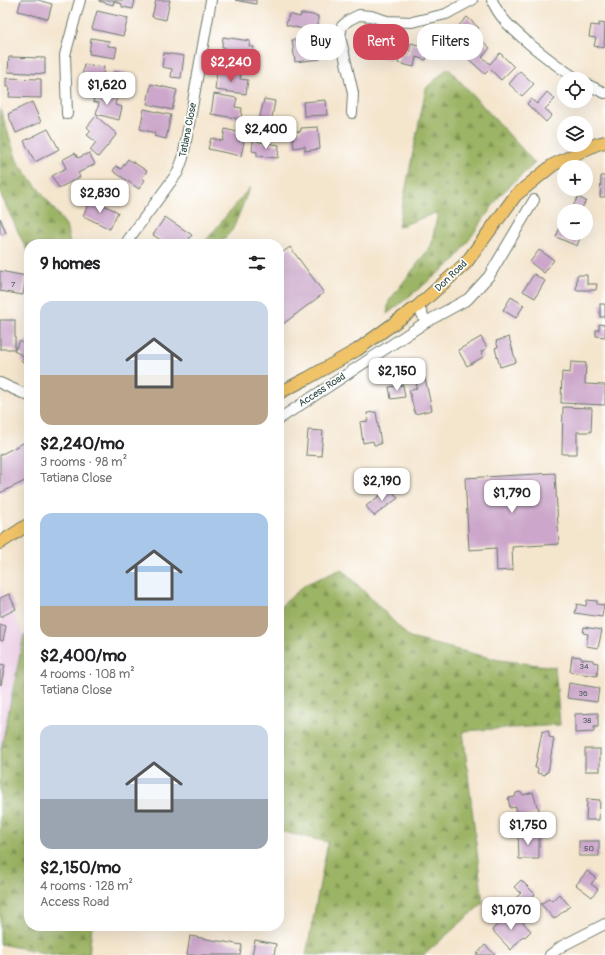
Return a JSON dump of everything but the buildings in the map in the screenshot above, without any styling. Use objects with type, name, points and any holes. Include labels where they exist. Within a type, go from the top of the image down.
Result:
[{"type":"main road","name":"Don Road","points":[[284,390],[356,350],[418,306],[466,263],[516,195],[553,165],[597,144],[605,142]]},
{"type":"main road","points":[[0,543],[24,527]]},
{"type":"street","points":[[67,114],[65,55],[80,0]]},
{"type":"street","name":"Tatiana Close","points":[[129,239],[178,172],[183,158],[211,0]]},
{"type":"street","points":[[352,113],[353,93],[340,36],[342,26],[349,20],[359,15],[371,16],[386,21],[412,22],[446,14],[472,0]]},
{"type":"street","points":[[492,0],[495,8],[508,25],[565,72]]},
{"type":"street","points":[[593,87],[605,93]]},
{"type":"street","name":"Access Road","points":[[284,416],[426,322],[468,299],[489,276],[534,200]]},
{"type":"street","points":[[418,306],[426,322]]},
{"type":"street","points":[[0,383],[24,394]]},
{"type":"street","points":[[550,955],[562,946],[605,924]]},
{"type":"shaded area","points":[[0,588],[24,635],[0,754]]},
{"type":"green space","points":[[448,68],[535,163],[501,194],[455,260],[387,314],[389,301],[431,246],[438,212],[398,227],[426,88]]},
{"type":"green space","points":[[0,108],[17,161],[66,225],[69,239],[24,239],[24,244],[0,193]]},
{"type":"green space","points":[[250,187],[233,229],[224,239],[207,239]]},
{"type":"green space","points":[[342,569],[410,638],[499,660],[555,667],[560,725],[463,731],[483,903],[424,955],[306,955],[328,842],[284,832],[284,604],[306,584]]},
{"type":"green space","points":[[24,635],[24,931],[91,931],[89,955],[55,955],[0,944],[0,754]]}]
